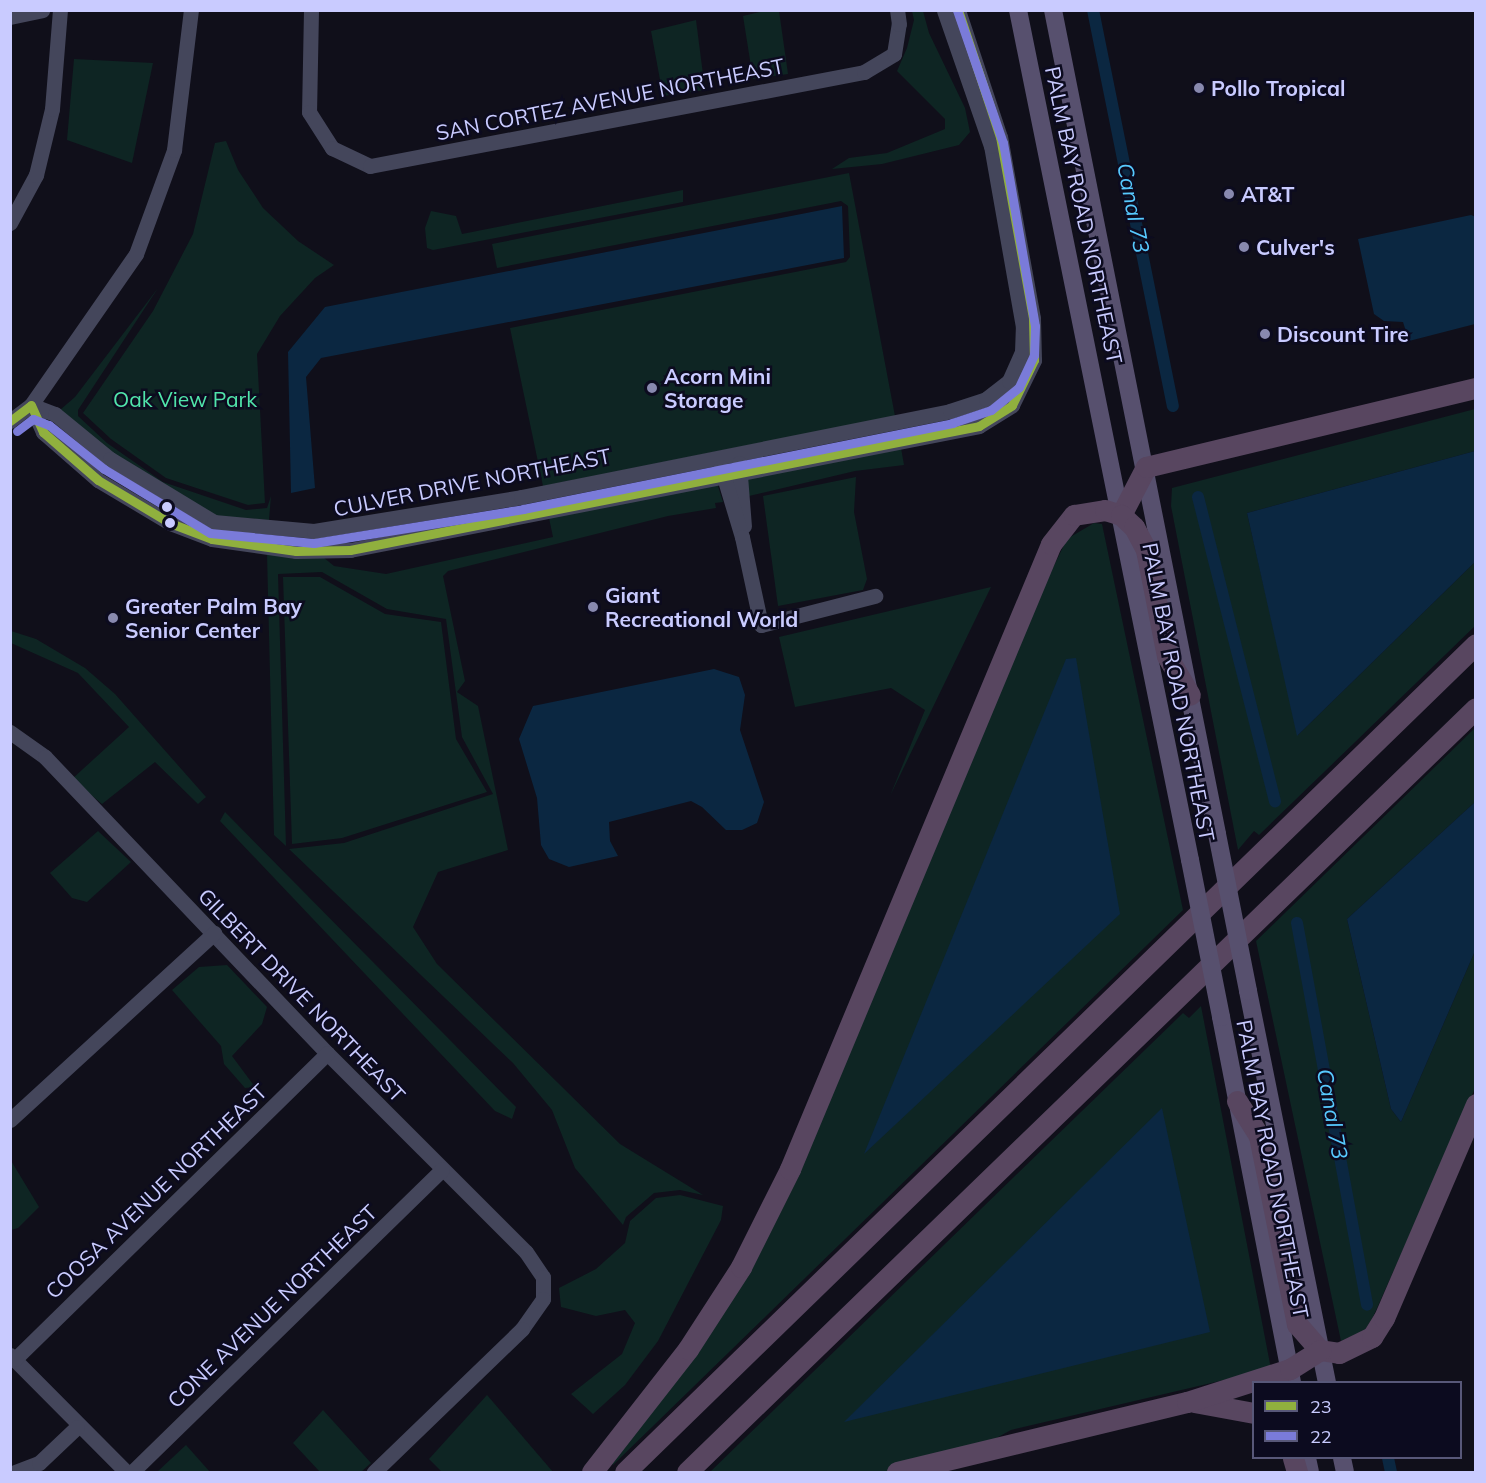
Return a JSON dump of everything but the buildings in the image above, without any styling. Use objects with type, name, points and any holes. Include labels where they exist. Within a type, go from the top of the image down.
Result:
[{"type":"highway","points":[[1121,515],[1146,467],[1476,388]]},
{"type":"highway","points":[[592,1473],[688,1349],[741,1267],[790,1169],[1051,544],[1074,514],[1105,510],[1121,515],[1134,526],[1146,550],[1167,656],[1190,696]]},
{"type":"highway","points":[[625,1473],[1476,644]]},
{"type":"highway","points":[[687,1473],[1476,708]]},
{"type":"highway","points":[[1237,1101],[1259,1136],[1297,1324],[1320,1350],[1339,1353],[1372,1337],[1384,1318],[1476,1104]]},
{"type":"highway","points":[[1271,1381],[1291,1376],[1320,1350]]},
{"type":"highway","points":[[897,1473],[1252,1386]]},
{"type":"highway","points":[[1187,1402],[1252,1413]]},
{"type":"main road","name":"PALM BAY ROAD NORTHEAST","points":[[1018,10],[1190,860],[1291,1376]]},
{"type":"main road","name":"PALM BAY ROAD NORTHEAST","points":[[1053,10],[1327,1381]]},
{"type":"street","points":[[10,17],[42,10]]},
{"type":"street","points":[[10,223],[36,175],[52,110],[60,10]]},
{"type":"street","points":[[10,421],[31,405],[136,254],[174,150],[191,10]]},
{"type":"street","name":"SAN CORTEZ AVENUE NORTHEAST","points":[[311,10],[309,112],[332,148],[370,166],[864,72],[894,54],[899,24],[897,10]]},
{"type":"street","name":"CULVER DRIVE NORTHEAST","points":[[31,405],[55,414],[110,459],[214,522],[314,531],[416,517],[719,455],[950,411],[986,399],[1009,381],[1022,352],[1023,327],[991,146],[944,10]]},
{"type":"street","name":"CULVER DRIVE NORTHEAST","points":[[31,405],[43,432],[98,480],[170,523],[212,539],[296,551],[350,550],[979,426],[1012,405],[1034,360],[1033,318],[1000,137],[958,10]]},
{"type":"street","points":[[738,452],[742,537]]},
{"type":"street","points":[[719,455],[722,476],[742,537],[761,624],[875,596]]},
{"type":"street","name":"GILBERT DRIVE NORTHEAST","points":[[10,732],[45,757],[327,1053],[526,1252],[543,1277],[543,1299],[522,1329],[374,1473]]},
{"type":"street","points":[[10,1120],[214,933]]},
{"type":"street","name":"COOSA AVENUE NORTHEAST","points":[[13,1357],[327,1053]]},
{"type":"street","name":"CONE AVENUE NORTHEAST","points":[[132,1473],[442,1170]]},
{"type":"street","points":[[13,1357],[77,1427],[126,1473]]},
{"type":"street","points":[[15,1473],[39,1463],[77,1427]]},
{"type":"green space","points":[[764,11],[779,11],[788,74],[753,79],[743,16]]},
{"type":"green space","points":[[912,11],[923,11],[929,33],[965,108],[970,132],[959,145],[882,164],[832,169],[849,158],[887,153],[945,129],[945,119],[897,71],[907,48],[914,20]]},
{"type":"green space","points":[[696,20],[705,90],[663,96],[651,31]]},
{"type":"green space","points":[[74,59],[153,63],[132,163],[67,140]]},
{"type":"green space","name":"Oak View Park","points":[[226,141],[238,170],[263,208],[298,241],[334,265],[315,278],[280,316],[257,354],[265,503],[248,505],[166,478],[111,439],[83,413],[153,311],[193,234],[215,143]]},
{"type":"green space","points":[[849,173],[895,416],[543,486],[510,328],[846,262],[850,257],[848,206],[841,201],[497,268],[492,244]]},
{"type":"green space","points":[[683,190],[683,202],[433,250],[427,248],[425,228],[431,211],[456,216],[462,234]]},
{"type":"green space","points":[[158,288],[78,410],[78,416],[107,443],[163,482],[246,510],[267,508],[271,496],[269,520],[216,516],[114,454],[60,410],[75,397]]},
{"type":"green space","points":[[1475,409],[1475,451],[1247,513],[1298,735],[1475,562],[1476,625],[1259,835],[1254,831],[1238,850],[1171,506],[1172,488]]},
{"type":"green space","points":[[901,448],[904,465],[855,471],[749,496],[747,477]]},
{"type":"green space","points":[[856,477],[854,512],[867,579],[863,590],[778,606],[763,496]]},
{"type":"green space","points":[[717,483],[723,502],[715,503],[716,508],[668,516],[448,571],[443,576],[465,681],[457,692],[478,706],[508,850],[438,872],[413,927],[437,964],[620,1144],[703,1195],[680,1190],[654,1193],[626,1217],[623,1225],[575,1168],[552,1110],[513,1063],[289,849],[344,843],[493,794],[462,737],[446,619],[387,609],[322,572],[278,574],[286,846],[274,835],[267,554],[323,557],[334,566],[386,574],[553,537],[549,518]]},
{"type":"green space","points":[[1094,523],[1102,524],[1183,910],[613,1465],[610,1461],[705,1335],[1046,582],[1067,539]]},
{"type":"green space","points":[[283,577],[320,577],[385,614],[441,622],[456,739],[487,792],[342,838],[292,844]]},
{"type":"green space","points":[[991,587],[890,796],[925,710],[891,688],[795,707],[779,637]]},
{"type":"green space","points":[[11,631],[36,639],[85,668],[115,694],[206,797],[198,804],[155,762],[102,804],[72,779],[129,727],[78,673],[11,643]]},
{"type":"green space","points":[[1475,728],[1475,802],[1347,919],[1391,1109],[1401,1122],[1475,951],[1476,1086],[1373,1317],[1365,1330],[1341,1341],[1256,941]]},
{"type":"green space","points":[[225,812],[516,1107],[512,1119],[495,1111],[220,821]]},
{"type":"green space","points":[[98,831],[131,862],[87,902],[72,898],[50,873]]},
{"type":"green space","points":[[227,965],[267,1007],[262,1024],[232,1056],[255,1087],[245,1088],[224,1064],[221,1046],[172,990],[199,967]]},
{"type":"green space","points":[[1201,1006],[1271,1369],[1011,1430],[980,1447],[883,1472],[710,1472],[1183,1013],[1189,1018]]},
{"type":"green space","points":[[10,1159],[39,1207],[18,1228],[11,1230]]},
{"type":"green space","points":[[680,1195],[723,1206],[721,1220],[658,1341],[625,1385],[593,1414],[571,1394],[622,1354],[635,1323],[625,1310],[596,1316],[561,1307],[559,1288],[596,1269],[625,1243],[630,1221],[656,1198]]},
{"type":"green space","points":[[487,1395],[553,1472],[442,1472],[429,1459]]},
{"type":"green space","points":[[323,1410],[371,1463],[361,1472],[320,1472],[293,1443]]},
{"type":"green space","points":[[186,1445],[210,1472],[157,1472]]},
{"type":"water","points":[[842,206],[844,258],[321,358],[306,377],[315,488],[291,493],[288,352],[325,307]]},
{"type":"water","points":[[1471,215],[1476,217],[1475,324],[1409,341],[1403,322],[1384,321],[1374,314],[1358,239]]},
{"type":"water","points":[[1475,451],[1475,562],[1297,736],[1247,513]]},
{"type":"water","points":[[1076,658],[1120,914],[864,1154],[1066,659]]},
{"type":"water","points":[[714,669],[739,677],[745,695],[740,730],[764,802],[757,823],[742,830],[726,830],[702,807],[691,801],[609,822],[610,841],[618,856],[569,867],[549,859],[541,845],[537,798],[519,739],[533,706]]},
{"type":"water","points":[[1475,802],[1475,951],[1401,1122],[1391,1109],[1347,919]]},
{"type":"water","points":[[1162,1108],[1210,1332],[844,1422]]},
{"type":"waterway","name":"Canal 73","points":[[1093,10],[1173,406]]},
{"type":"waterway","name":"Canal 73","points":[[1198,497],[1275,801]]},
{"type":"waterway","name":"Canal 73","points":[[1297,923],[1367,1305]]},
{"type":"waterway","name":"Canal 73","points":[[1388,1459],[1391,1472]]},
{"type":"transit line","name":"22","points":[[17,431],[33,419],[49,425],[104,469],[210,533],[314,543],[523,509],[952,423],[991,410],[1019,387],[1034,355],[1035,326],[1003,143],[957,10]]},
{"type":"transit line","name":"23","points":[[10,421],[31,405],[43,432],[98,480],[170,523],[212,539],[296,551],[350,550],[979,426],[1012,405],[1034,360],[1033,318],[1000,137],[958,10]]},
{"type":"place","name":"Pollo Tropical","points":[[1199,88]]},
{"type":"place","name":"AT&T","points":[[1229,194]]},
{"type":"place","name":"Culver's","points":[[1244,247]]},
{"type":"place","name":"Discount Tire","points":[[1265,334]]},
{"type":"place","name":"Acorn Mini Storage","points":[[652,388]]},
{"type":"place","name":"Giant Recreational World","points":[[593,607]]},
{"type":"place","name":"Greater Palm Bay Senior Center","points":[[113,618]]}]
